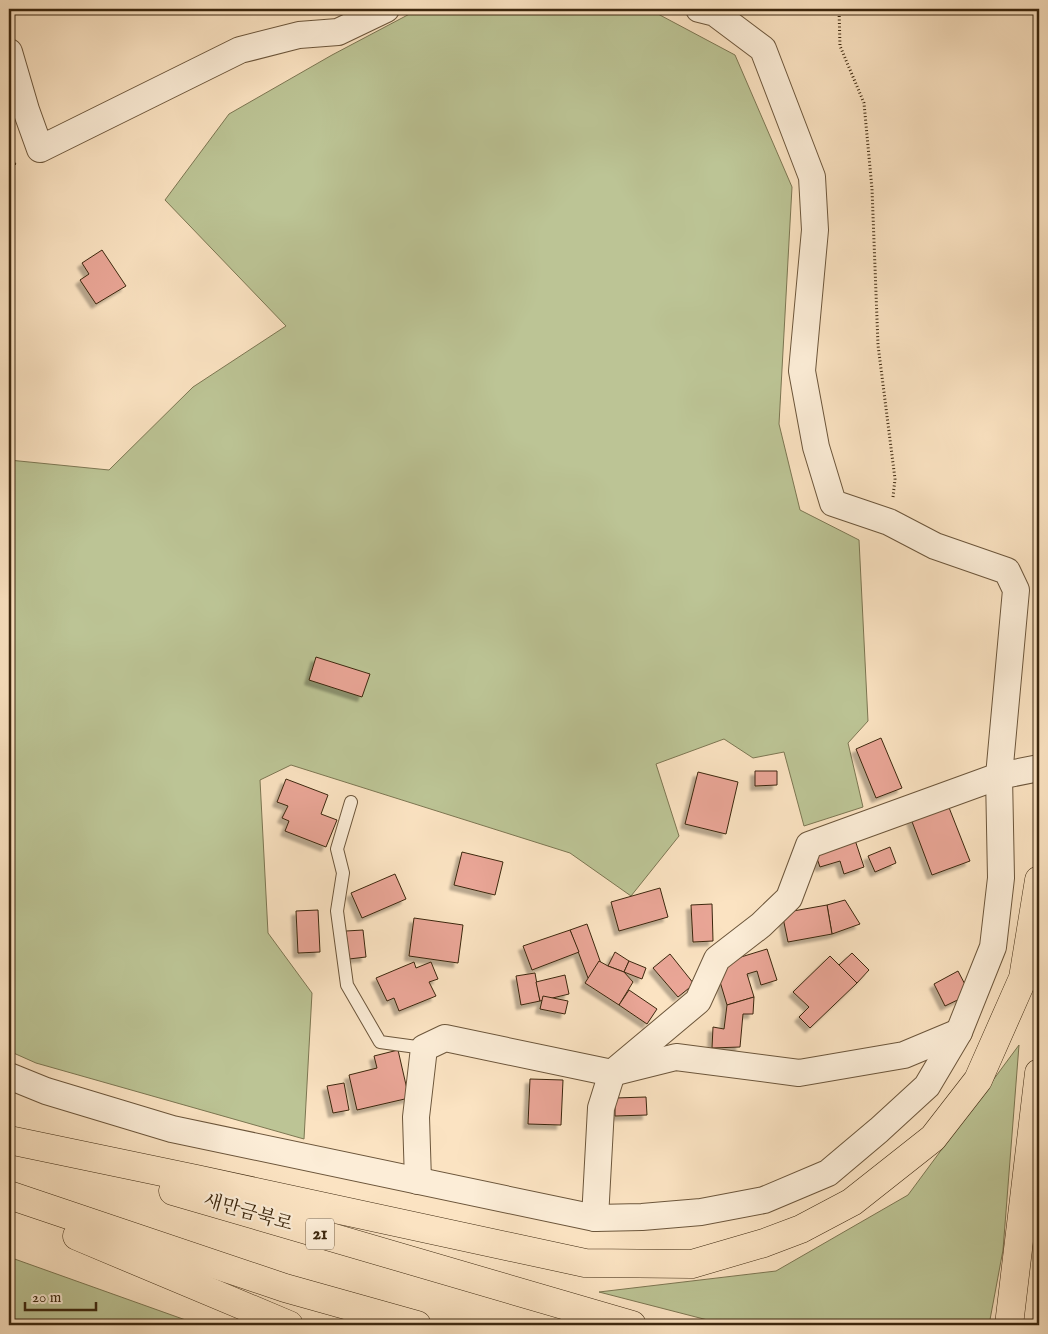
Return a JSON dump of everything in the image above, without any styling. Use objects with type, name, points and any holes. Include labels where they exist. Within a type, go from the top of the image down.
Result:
[{"type":"highway","points":[[9,1142],[196,1179],[585,1263],[692,1264],[764,1243],[810,1225],[852,1202],[933,1138],[978,1080],[1024,978],[1039,880]]},
{"type":"highway","points":[[1009,1325],[1039,1073]]},
{"type":"highway","name":"새만금북로","points":[[9,1142],[632,1325]]},
{"type":"highway","points":[[9,1196],[285,1288],[417,1325]]},
{"type":"highway","points":[[9,1207],[290,1325]]},
{"type":"street","points":[[9,52],[40,149],[240,50],[299,35],[338,32],[386,9]]},
{"type":"street","points":[[9,1076],[46,1091],[172,1129],[595,1218],[642,1218],[701,1212],[764,1200],[828,1173],[927,1086],[959,1032],[993,947],[1002,878],[999,776],[1016,590],[1007,571],[935,546],[889,522],[833,503],[816,447],[802,372],[815,230],[812,177],[763,49],[715,13],[699,9]]},
{"type":"street","points":[[595,1218],[601,1108],[612,1073],[698,1001],[717,959],[761,925],[789,898],[809,845],[999,776],[1039,768]]},
{"type":"street","points":[[418,1181],[416,1117],[424,1048],[445,1038],[612,1073],[676,1057],[799,1073],[904,1055],[959,1032]]},
{"type":"lane","points":[[351,802],[337,849],[343,873],[336,911],[347,985],[380,1042],[424,1048]]},
{"type":"path","points":[[839,9],[840,46],[864,103],[872,189],[878,345],[895,479],[889,522]]},
{"type":"green space","points":[[419,9],[623,9],[658,14],[735,55],[792,187],[779,424],[800,510],[859,540],[868,721],[848,743],[863,807],[804,826],[784,752],[753,758],[724,739],[656,764],[679,836],[631,896],[570,853],[291,765],[260,780],[268,933],[312,993],[304,1139],[36,1063],[9,1051],[9,460],[109,470],[193,387],[286,326],[165,200],[229,114],[332,55]]},
{"type":"green space","points":[[1019,1045],[1003,1250],[989,1325],[727,1325],[599,1292],[776,1271],[908,1195]]},
{"type":"green space","points":[[9,1257],[194,1323],[197,1325],[9,1325]]},
{"type":"building","points":[[9,155],[16,164],[9,170]]},
{"type":"building","points":[[102,250],[126,286],[96,304],[80,280],[89,274],[82,263]]},
{"type":"building","points":[[316,657],[370,674],[362,697],[309,680]]},
{"type":"building","points":[[881,738],[902,788],[876,798],[856,749]]},
{"type":"building","points":[[755,771],[777,771],[777,785],[755,786]]},
{"type":"building","points":[[698,772],[738,782],[726,834],[685,824]]},
{"type":"building","points":[[286,779],[328,795],[321,814],[337,820],[326,847],[285,831],[289,821],[282,818],[288,806],[277,802]]},
{"type":"building","points":[[948,805],[970,861],[932,875],[911,819]]},
{"type":"building","points":[[854,837],[864,867],[844,874],[840,861],[820,867],[814,850]]},
{"type":"building","points":[[890,847],[896,863],[875,872],[868,856]]},
{"type":"building","points":[[462,852],[503,862],[495,895],[454,885]]},
{"type":"building","points":[[395,874],[406,899],[362,918],[351,893]]},
{"type":"building","points":[[660,888],[668,917],[619,931],[611,902]]},
{"type":"building","points":[[845,900],[860,924],[832,934],[827,905]]},
{"type":"building","points":[[712,904],[713,941],[693,942],[691,905]]},
{"type":"building","points":[[827,905],[832,934],[788,942],[782,913]]},
{"type":"building","points":[[318,910],[320,952],[298,953],[296,911]]},
{"type":"building","points":[[414,918],[463,925],[458,963],[409,956]]},
{"type":"building","points":[[587,924],[604,972],[588,978],[570,930]]},
{"type":"building","points":[[363,930],[366,957],[349,959],[346,931]]},
{"type":"building","points":[[570,930],[579,952],[532,970],[523,946]]},
{"type":"building","points":[[767,949],[777,980],[761,985],[757,971],[747,974],[754,997],[727,1005],[715,965]]},
{"type":"building","points":[[615,952],[629,961],[624,972],[608,966]]},
{"type":"building","points":[[852,953],[869,970],[857,983],[839,965]]},
{"type":"building","points":[[670,954],[694,984],[678,997],[653,968]]},
{"type":"building","points":[[830,956],[857,983],[810,1028],[799,1017],[809,1007],[793,992]]},
{"type":"building","points":[[599,961],[624,972],[633,982],[619,1005],[585,983]]},
{"type":"building","points":[[629,961],[646,968],[642,979],[624,972]]},
{"type":"building","points":[[414,962],[416,968],[431,962],[438,979],[429,982],[436,996],[399,1011],[394,998],[387,1001],[376,978]]},
{"type":"building","points":[[958,971],[970,994],[945,1006],[934,984]]},
{"type":"building","points":[[535,973],[540,1001],[521,1005],[516,976]]},
{"type":"building","points":[[565,975],[569,994],[540,1001],[536,982]]},
{"type":"building","points":[[629,990],[657,1009],[647,1024],[619,1005]]},
{"type":"building","points":[[543,996],[568,1001],[565,1014],[540,1009]]},
{"type":"building","points":[[754,997],[753,1014],[743,1014],[740,1047],[712,1048],[713,1027],[724,1029],[727,1005]]},
{"type":"building","points":[[398,1050],[409,1098],[357,1110],[349,1075],[377,1068],[374,1056]]},
{"type":"building","points":[[530,1079],[563,1080],[561,1125],[528,1124]]},
{"type":"building","points":[[344,1083],[349,1110],[333,1113],[327,1086]]},
{"type":"building","points":[[646,1097],[647,1115],[615,1116],[615,1098]]}]
